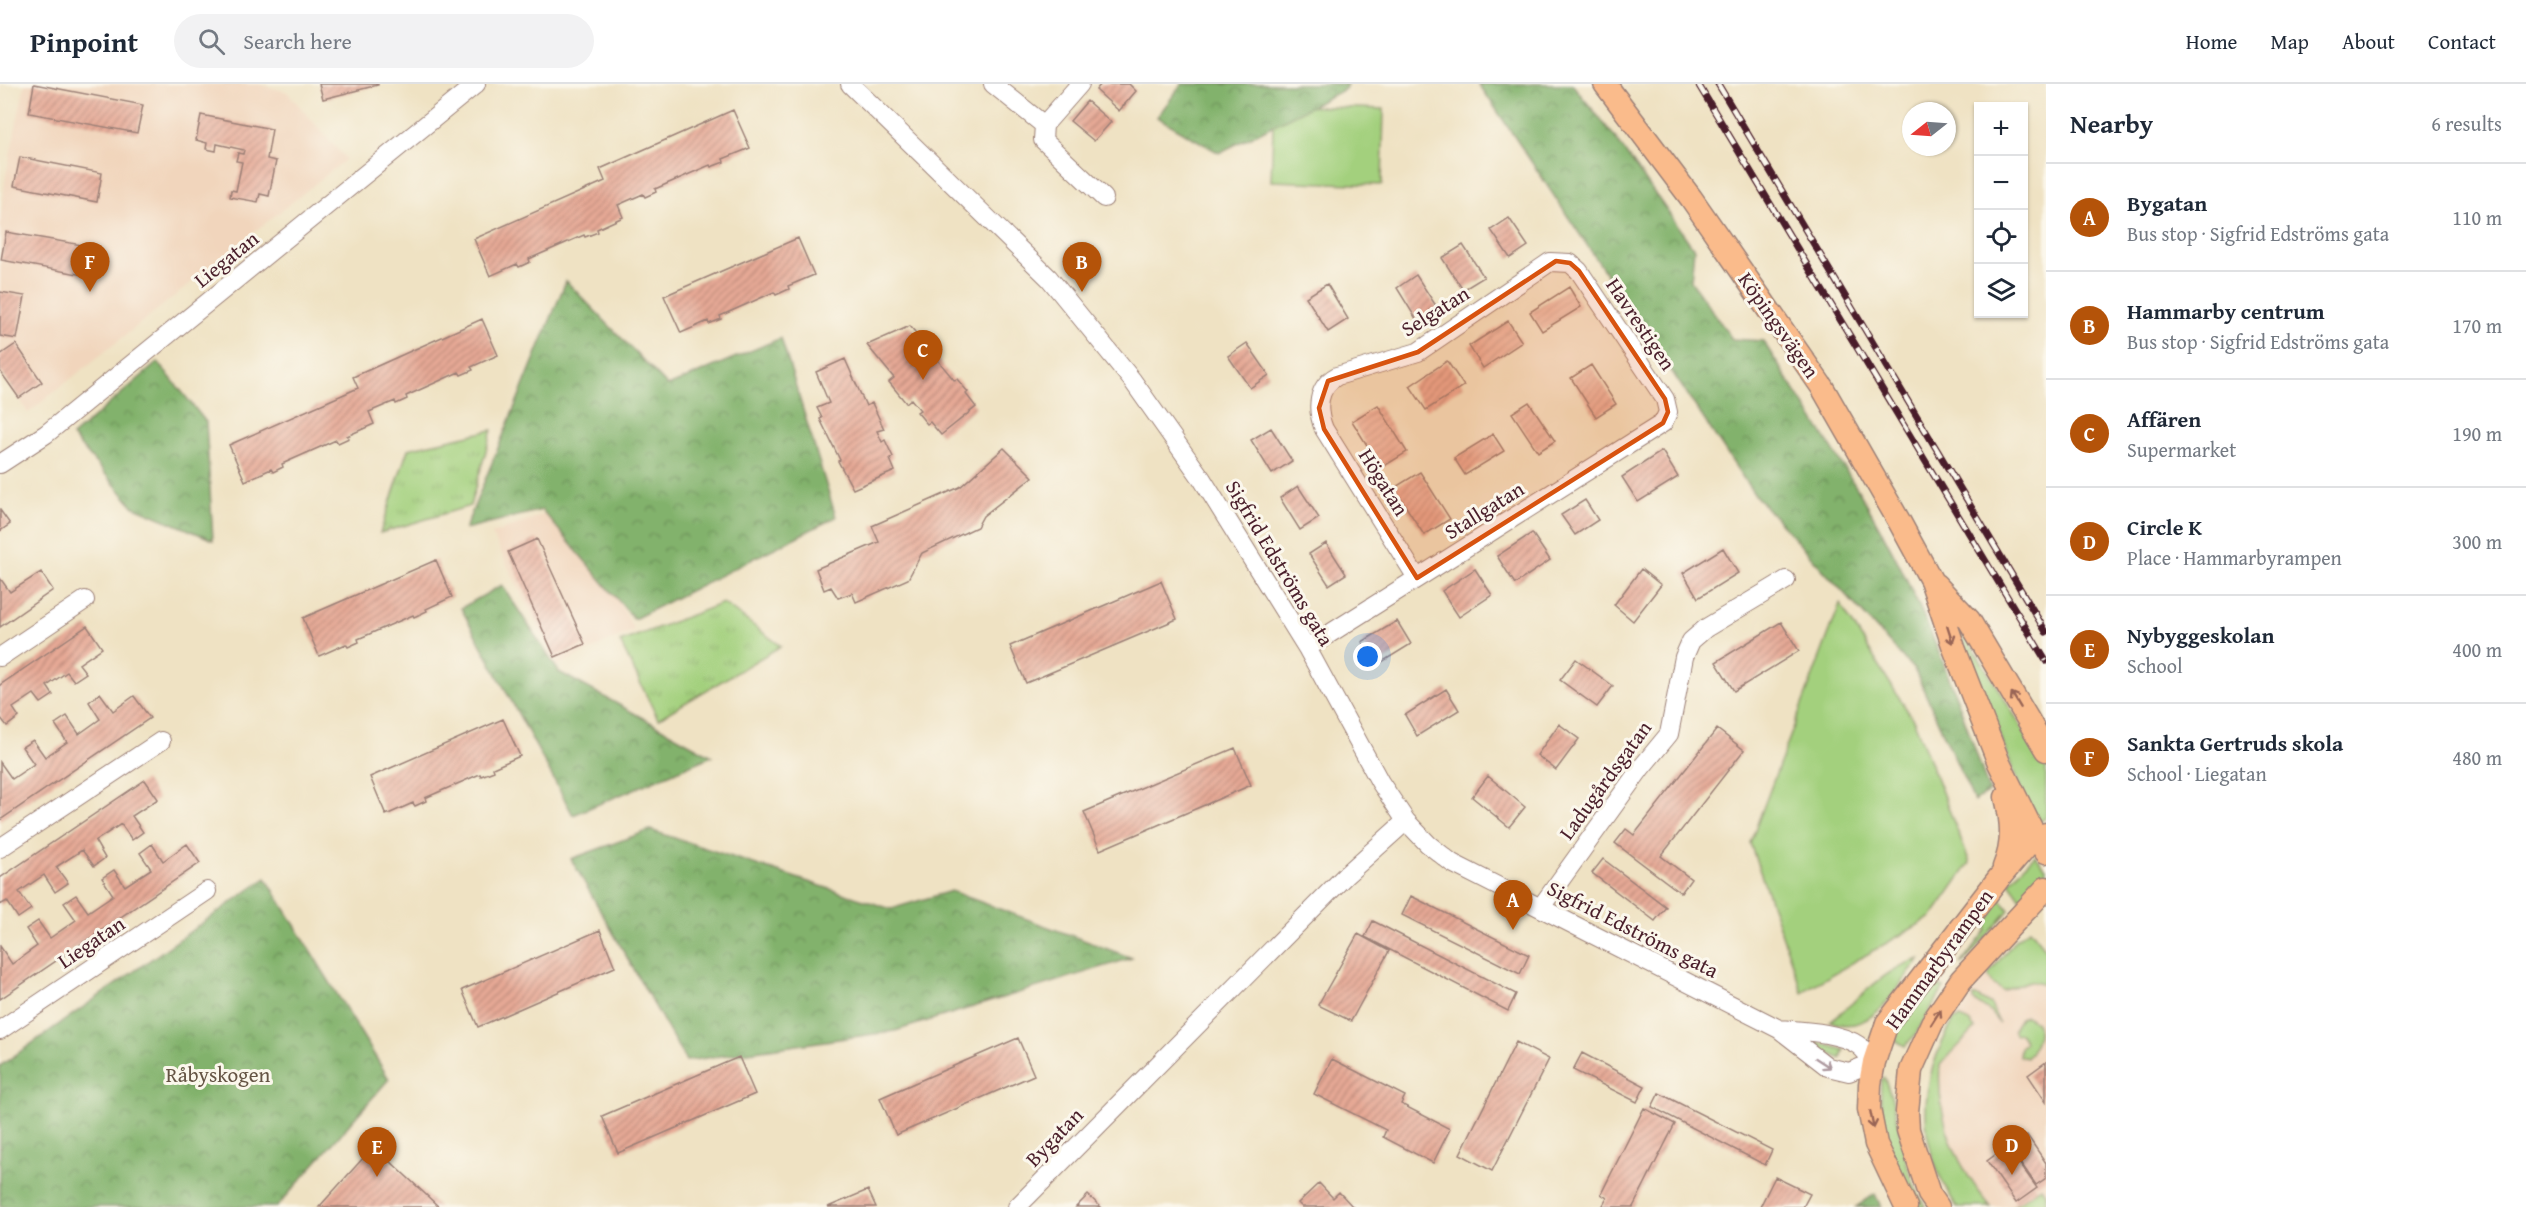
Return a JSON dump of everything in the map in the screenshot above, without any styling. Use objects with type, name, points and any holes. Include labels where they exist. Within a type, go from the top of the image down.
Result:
[{"type":"main road","name":"Köpingsvägen","points":[[1605,84],[1691,198],[1822,387],[1931,580],[1954,648],[1999,763],[2042,841]]},
{"type":"main road","name":"Köpingsvägen","points":[[1931,580],[1969,620],[2046,750]]},
{"type":"main road","points":[[1999,763],[2012,821],[2011,846],[1999,878]]},
{"type":"main road","name":"Hammarbyrampen","points":[[1905,1207],[1876,1144],[1869,1109],[1874,1062],[1887,1023],[1999,878],[2042,841]]},
{"type":"main road","name":"Hammarbyrampen","points":[[1938,1207],[1929,1194],[1908,1130],[1907,1112],[1911,1070],[1932,1023],[1961,981],[2037,906],[2046,888]]},
{"type":"main road","points":[[1936,961],[1961,981]]},
{"type":"main road","points":[[1874,1062],[1911,1070]]},
{"type":"street","name":"Liegatan","points":[[0,464],[46,434],[476,84]]},
{"type":"street","name":"Sigfrid Edströms gata","points":[[850,84],[1041,270],[1132,380],[1202,479],[1307,648],[1380,782],[1406,821],[1428,844],[1452,863],[1779,1029],[1828,1067],[1841,1072],[1849,1072],[1874,1062],[1851,1041],[1813,1031],[1779,1029]]},
{"type":"street","points":[[993,84],[1044,125]]},
{"type":"street","points":[[1080,84],[1044,125],[1042,140],[1104,198]]},
{"type":"street","name":"Selgatan","points":[[1319,408],[1320,394],[1328,381],[1349,371],[1418,352],[1550,262],[1570,263],[1581,275]]},
{"type":"street","name":"Havrestigen","points":[[1581,275],[1665,399]]},
{"type":"street","name":"Stallgatan","points":[[1307,648],[1663,423],[1668,412],[1665,399]]},
{"type":"street","name":"Högatan","points":[[1319,408],[1324,429],[1417,578]]},
{"type":"street","name":"Ladugårdsgatan","points":[[1541,907],[1641,768],[1669,734],[1684,657],[1691,641],[1706,628],[1786,580]]},
{"type":"street","points":[[0,657],[85,600]]},
{"type":"street","points":[[0,848],[161,741]]},
{"type":"street","name":"Bygatan","points":[[1017,1207],[1346,874],[1406,821]]},
{"type":"street","name":"Liegatan","points":[[0,1029],[207,891]]},
{"type":"highlighted area","points":[[1556,261],[1570,263],[1579,271],[1665,399],[1668,412],[1663,423],[1417,578],[1324,429],[1319,408],[1328,381],[1418,352]]},
{"type":"shaded area","points":[[25,84],[258,84],[287,92],[346,159],[28,413],[0,365],[0,220],[6,175]]},
{"type":"shaded area","points":[[567,506],[634,630],[557,666],[492,534]]},
{"type":"shaded area","points":[[2030,929],[2046,949],[2046,1207],[1957,1207],[1942,1184],[1929,1147],[1928,1088],[1934,1058],[1954,1020],[1995,963],[2015,940]]},
{"type":"green space","points":[[1182,84],[1347,84],[1345,89],[1219,153],[1157,117]]},
{"type":"green space","points":[[1479,84],[1572,84],[1614,136],[1694,249],[1691,281],[1732,339],[1763,341],[1830,444],[1887,540],[1921,610],[1951,682],[1989,792],[1974,801],[1915,671],[1754,494]]},
{"type":"green space","points":[[1274,105],[1384,109],[1382,185],[1271,181]]},
{"type":"green space","points":[[566,281],[668,386],[781,338],[836,517],[634,619],[542,510],[465,529]]},
{"type":"green space","points":[[158,362],[206,422],[213,540],[134,507],[72,436]]},
{"type":"green space","points":[[492,430],[470,506],[380,533],[408,449]]},
{"type":"green space","points":[[502,585],[559,672],[712,756],[573,815],[461,608]]},
{"type":"green space","points":[[723,603],[781,646],[658,719],[620,642]]},
{"type":"green space","points":[[1840,604],[1914,721],[1970,863],[1932,917],[1802,992],[1750,843]]},
{"type":"green space","points":[[1954,617],[2046,767],[2046,818],[2036,823],[2026,803]]},
{"type":"green space","points":[[650,830],[891,909],[951,891],[1132,958],[895,1031],[686,1061],[571,859]]},
{"type":"green space","points":[[2035,855],[2046,868],[2046,877],[2021,899],[2009,882]]},
{"type":"green space","name":"Råbyskogen","points":[[266,878],[389,1079],[277,1207],[0,1207],[0,1066]]},
{"type":"green space","points":[[1999,896],[2009,910],[1962,965],[1986,931],[1991,908]]},
{"type":"green space","points":[[2030,929],[2046,949],[2046,985],[2029,981],[2003,991],[1993,984],[1988,975],[2015,940]]},
{"type":"green space","points":[[1920,959],[1893,995],[1871,1017],[1858,1023],[1845,1025],[1830,1021],[1883,977],[1907,963]]},
{"type":"green space","points":[[1935,985],[1944,988],[1915,1035],[1905,1046],[1893,1039],[1916,1001]]},
{"type":"green space","points":[[1973,996],[1991,1005],[1999,1023],[1990,1012],[1973,1000]]},
{"type":"green space","points":[[2026,1016],[2036,1024],[2038,1034],[2026,1058],[2019,1056],[2020,1048],[2025,1042],[2020,1033],[2015,1034],[2013,1029],[2020,1018]]},
{"type":"green space","points":[[1960,1018],[1969,1022],[1975,1029],[1940,1065],[1941,1104],[1945,1123],[1958,1158],[1991,1207],[1957,1207],[1934,1161],[1928,1137],[1927,1091],[1933,1068],[1954,1020]]},
{"type":"green space","points":[[1806,1041],[1844,1050],[1841,1059],[1807,1043]]},
{"type":"green space","points":[[1884,1078],[1895,1110],[1911,1177],[1926,1207],[1916,1207],[1889,1146],[1882,1115],[1881,1079]]},
{"type":"green space","points":[[2041,1187],[2046,1194],[2046,1207],[2012,1207]]},
{"type":"green space","points":[[1875,1194],[1881,1207],[1856,1207]]},
{"type":"building","points":[[34,84],[143,105],[137,133],[29,113]]},
{"type":"building","points":[[319,84],[378,84],[378,85],[323,99]]},
{"type":"building","points":[[1101,84],[1129,84],[1136,91],[1119,111],[1096,90]]},
{"type":"building","points":[[1087,101],[1111,122],[1094,141],[1070,121]]},
{"type":"building","points":[[733,110],[750,148],[723,159],[724,162],[711,167],[710,165],[655,189],[656,192],[645,197],[643,194],[618,205],[623,217],[597,229],[598,232],[585,237],[584,235],[529,259],[530,262],[519,267],[517,264],[490,276],[474,239],[605,181],[600,169]]},
{"type":"building","points":[[201,115],[272,129],[267,159],[276,161],[269,196],[260,194],[258,202],[230,197],[231,190],[236,191],[242,162],[236,161],[238,153],[243,154],[244,150],[217,144],[216,151],[206,149],[207,143],[196,140]]},
{"type":"building","points":[[20,157],[102,173],[97,202],[14,186]]},
{"type":"building","points":[[1509,218],[1528,246],[1510,258],[1491,230]]},
{"type":"building","points":[[6,232],[88,246],[83,275],[1,260]]},
{"type":"building","points":[[798,238],[814,275],[788,286],[789,289],[776,295],[774,292],[720,316],[721,319],[709,324],[708,321],[681,333],[664,296]]},
{"type":"building","points":[[1463,245],[1484,277],[1463,290],[1442,258]]},
{"type":"building","points":[[1416,275],[1438,309],[1418,322],[1397,288]]},
{"type":"building","points":[[1327,284],[1348,319],[1328,332],[1306,297]]},
{"type":"building","points":[[1569,287],[1581,307],[1542,331],[1530,312]]},
{"type":"building","points":[[0,292],[25,296],[17,339],[0,336]]},
{"type":"building","points":[[482,319],[498,355],[471,367],[473,370],[461,375],[459,372],[406,396],[407,399],[396,404],[395,401],[369,412],[374,424],[347,436],[349,438],[338,443],[336,440],[282,464],[283,467],[273,472],[271,469],[245,481],[229,445],[358,388],[353,377]]},
{"type":"building","points":[[1508,321],[1522,342],[1483,368],[1469,346]]},
{"type":"building","points":[[910,326],[939,356],[936,358],[954,380],[957,379],[968,392],[966,394],[976,407],[941,435],[917,412],[920,410],[911,399],[906,403],[889,382],[894,378],[867,345]]},
{"type":"building","points":[[1247,343],[1269,375],[1250,388],[1228,356]]},
{"type":"building","points":[[16,344],[42,382],[19,398],[0,371],[0,355]]},
{"type":"building","points":[[845,359],[866,406],[872,403],[884,429],[877,431],[882,442],[885,440],[893,457],[890,459],[895,471],[853,489],[838,461],[840,460],[817,408],[829,403],[816,372]]},
{"type":"building","points":[[1447,361],[1464,386],[1426,410],[1410,386]]},
{"type":"building","points":[[1591,365],[1616,404],[1596,417],[1571,378]]},
{"type":"building","points":[[1529,402],[1555,441],[1538,452],[1512,413]]},
{"type":"building","points":[[1378,405],[1407,452],[1381,468],[1352,421]]},
{"type":"building","points":[[1271,428],[1292,461],[1272,474],[1251,440]]},
{"type":"building","points":[[1493,434],[1504,451],[1465,475],[1454,458]]},
{"type":"building","points":[[1004,448],[1033,477],[983,516],[977,527],[922,553],[908,579],[856,602],[852,593],[838,598],[831,587],[824,590],[816,569],[879,542],[872,526],[960,487]]},
{"type":"building","points":[[1662,451],[1678,477],[1638,502],[1622,477]]},
{"type":"building","points":[[1420,472],[1450,519],[1424,535],[1394,488]]},
{"type":"building","points":[[1298,486],[1319,518],[1300,530],[1280,498]]},
{"type":"building","points":[[1585,500],[1598,520],[1575,535],[1561,515]]},
{"type":"building","points":[[0,510],[10,524],[0,531]]},
{"type":"building","points":[[1532,533],[1550,560],[1515,584],[1497,556]]},
{"type":"building","points":[[537,539],[585,644],[555,657],[508,552]]},
{"type":"building","points":[[1326,543],[1346,574],[1329,585],[1309,554]]},
{"type":"building","points":[[1723,548],[1738,573],[1698,598],[1683,573]]},
{"type":"building","points":[[436,560],[452,597],[414,617],[413,615],[358,639],[359,642],[348,647],[346,644],[319,656],[303,618]]},
{"type":"building","points":[[1475,569],[1492,595],[1459,617],[1442,591]]},
{"type":"building","points":[[1641,569],[1661,585],[1633,621],[1614,605]]},
{"type":"building","points":[[41,572],[53,590],[0,627],[0,578],[10,592]]},
{"type":"building","points":[[1161,581],[1177,619],[1026,683],[1010,646]]},
{"type":"building","points":[[1397,621],[1411,644],[1377,665],[1362,642]]},
{"type":"building","points":[[1781,622],[1799,651],[1734,691],[1716,662]]},
{"type":"building","points":[[87,626],[102,648],[79,664],[86,673],[74,681],[67,672],[47,686],[53,695],[41,703],[34,694],[13,708],[19,717],[7,726],[0,717],[0,685]]},
{"type":"building","points":[[1576,659],[1613,686],[1597,707],[1560,680]]},
{"type":"building","points":[[1446,689],[1459,710],[1417,736],[1405,715]]},
{"type":"building","points":[[100,693],[113,711],[134,696],[150,718],[0,820],[0,762],[12,779],[34,764],[22,747],[33,740],[45,757],[67,742],[55,724],[67,716],[79,734],[100,719],[89,702]]},
{"type":"building","points":[[503,719],[520,756],[493,768],[494,771],[481,776],[480,774],[425,798],[426,801],[415,806],[413,803],[386,815],[370,777]]},
{"type":"building","points":[[1559,724],[1579,739],[1556,770],[1537,755]]},
{"type":"building","points":[[1717,729],[1744,750],[1661,856],[1691,879],[1681,893],[1615,843],[1626,829],[1634,835]]},
{"type":"building","points":[[1235,748],[1251,785],[1100,850],[1084,812]]},
{"type":"building","points":[[1488,776],[1525,807],[1509,827],[1472,797]]},
{"type":"building","points":[[145,780],[158,799],[132,816],[143,832],[132,840],[121,824],[95,841],[105,858],[94,866],[82,850],[56,867],[68,883],[55,892],[44,875],[19,892],[31,909],[18,918],[7,901],[0,905],[0,878]]},
{"type":"building","points":[[152,844],[163,861],[187,844],[200,863],[0,999],[0,946],[12,964],[37,946],[26,929],[38,921],[50,938],[76,920],[64,903],[76,895],[88,912],[113,895],[102,878],[114,870],[125,886],[151,869],[140,853]]},
{"type":"building","points":[[1603,859],[1666,907],[1655,921],[1592,873]]},
{"type":"building","points":[[1411,896],[1529,955],[1520,974],[1402,915]]},
{"type":"building","points":[[1373,921],[1516,994],[1508,1011],[1365,937]]},
{"type":"building","points":[[600,930],[615,967],[478,1027],[462,990]]},
{"type":"building","points":[[1358,934],[1389,951],[1351,1021],[1318,1005]]},
{"type":"building","points":[[1018,1038],[1034,1075],[896,1135],[880,1098]]},
{"type":"building","points":[[1516,1042],[1549,1059],[1492,1171],[1460,1154]]},
{"type":"building","points":[[1582,1053],[1645,1086],[1637,1102],[1573,1070]]},
{"type":"building","points":[[739,1057],[755,1094],[618,1153],[602,1116]]},
{"type":"building","points":[[1332,1059],[1405,1096],[1401,1104],[1450,1129],[1433,1163],[1383,1137],[1386,1130],[1314,1094]]},
{"type":"building","points":[[2046,1062],[2046,1102],[2028,1075]]},
{"type":"building","points":[[1659,1093],[1772,1150],[1765,1165],[1652,1107]]},
{"type":"building","points":[[1644,1108],[1675,1124],[1633,1207],[1602,1207],[1607,1198],[1601,1194]]},
{"type":"building","points":[[2027,1135],[2046,1163],[2046,1178],[2036,1185],[2010,1147]]},
{"type":"building","points":[[374,1146],[439,1207],[319,1207]]},
{"type":"building","points":[[2007,1146],[2037,1188],[2016,1203],[1987,1161]]},
{"type":"building","points":[[1775,1177],[1810,1194],[1803,1207],[1760,1207]]},
{"type":"building","points":[[1319,1183],[1333,1198],[1339,1192],[1353,1207],[1302,1207],[1298,1203]]},
{"type":"building","points":[[868,1190],[876,1207],[828,1207]]},
{"type":"building","points":[[1088,1195],[1101,1207],[1076,1207]]},
{"type":"railway","points":[[1698,84],[2046,661]]},
{"type":"railway","points":[[1718,84],[2046,632]]},
{"type":"place","name":"Sankta Gertruds skola","points":[[90,292]]},
{"type":"place","name":"Hammarby centrum","points":[[1082,292]]},
{"type":"place","name":"Affären","points":[[923,380]]},
{"type":"place","name":"Bygatan","points":[[1513,930]]},
{"type":"place","name":"Circle K","points":[[2012,1175]]},
{"type":"place","name":"Nybyggeskolan","points":[[377,1177]]}]
